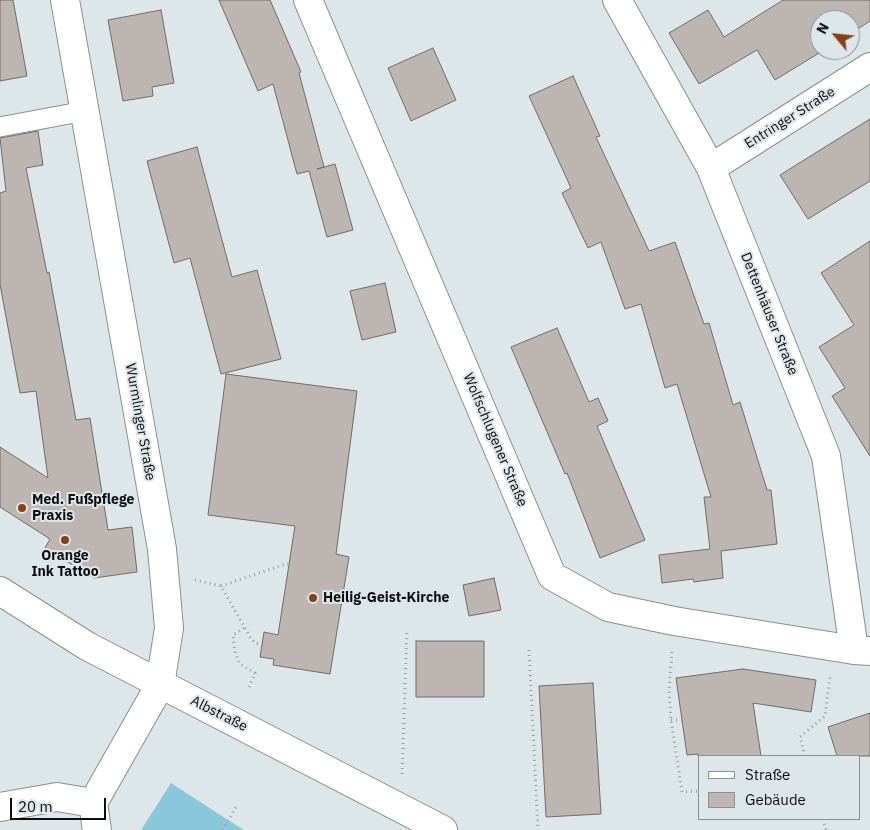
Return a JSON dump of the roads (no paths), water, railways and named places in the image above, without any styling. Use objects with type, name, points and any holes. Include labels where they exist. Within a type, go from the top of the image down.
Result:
[{"type":"street","name":"Wurmlinger Straße","points":[[65,0],[162,549],[169,628],[160,685],[93,803]]},
{"type":"street","name":"Wolfschlugener Straße","points":[[308,0],[552,576],[608,607],[674,621],[853,650]]},
{"type":"street","name":"Dettenhäuser Straße","points":[[617,0],[711,168],[826,456],[853,650]]},
{"type":"street","name":"Entringer Straße","points":[[711,168],[870,67]]},
{"type":"street","name":"Albstraße","points":[[0,591],[87,646],[443,830]]},
{"type":"street","points":[[0,807],[57,797],[93,803],[97,830]]},
{"type":"lane","points":[[0,127],[85,111]]},
{"type":"place","name":"Med. Fußpflege Praxis","points":[[22,508]]},
{"type":"place","name":"Orange Ink Tattoo","points":[[65,540]]},
{"type":"place","name":"Heilig-Geist-Kirche","points":[[313,598]]}]
